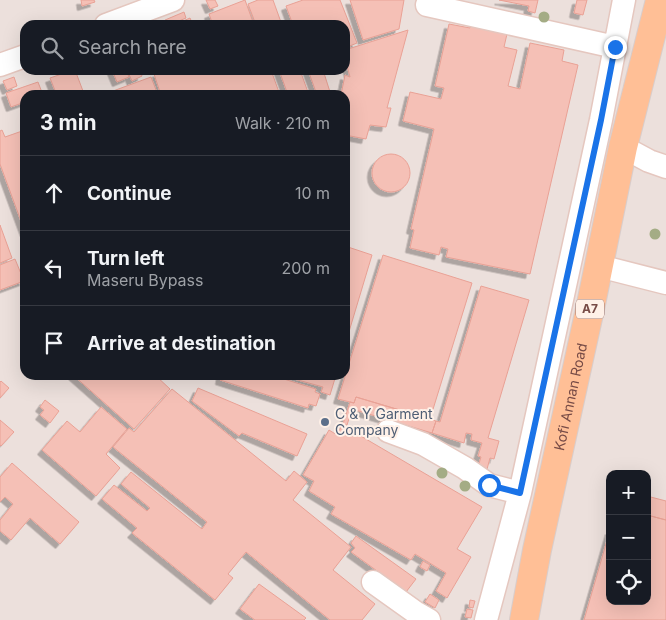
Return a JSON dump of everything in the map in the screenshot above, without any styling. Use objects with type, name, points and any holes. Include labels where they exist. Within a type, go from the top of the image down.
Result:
[{"type":"main road","name":"Kofi Annan Road","points":[[524,620],[537,550],[623,147],[660,0]]},
{"type":"street","points":[[119,20],[173,0]]},
{"type":"street","points":[[486,620],[520,493],[601,120],[624,0]]},
{"type":"street","points":[[427,5],[615,47]]},
{"type":"street","points":[[0,65],[20,58]]},
{"type":"street","points":[[623,147],[649,161],[666,167]]},
{"type":"street","points":[[599,266],[666,282]]},
{"type":"street","points":[[388,432],[424,444],[465,468],[489,485],[520,493]]},
{"type":"street","points":[[372,582],[429,620]]},
{"type":"shaded area","points":[[0,0],[666,0],[666,620],[0,620]]},
{"type":"building","points":[[81,0],[94,0],[95,2],[82,6]]},
{"type":"building","points":[[206,0],[215,0],[218,6],[210,9]]},
{"type":"building","points":[[245,0],[252,20],[211,20],[209,14]]},
{"type":"building","points":[[258,0],[273,0],[280,20],[254,20],[248,4]]},
{"type":"building","points":[[303,0],[340,0],[348,20],[291,20],[286,6]]},
{"type":"building","points":[[350,0],[404,0],[399,29],[363,40]]},
{"type":"building","points":[[499,0],[538,0],[535,13],[528,11],[529,6]]},
{"type":"building","points":[[577,0],[587,0],[583,15],[574,13]]},
{"type":"building","points":[[184,12],[186,18],[181,20],[165,20]]},
{"type":"building","points":[[449,24],[470,28],[470,26],[507,34],[504,47],[517,50],[508,86],[520,89],[530,43],[564,50],[562,61],[578,65],[530,274],[446,257],[448,249],[441,247],[439,255],[410,248],[414,230],[411,229],[434,129],[403,121],[410,92],[441,99],[444,88],[435,86]]},
{"type":"building","points":[[350,25],[357,43],[350,46]]},
{"type":"building","points":[[408,30],[387,108],[391,108],[386,127],[370,125],[366,139],[350,136],[350,90],[342,90],[345,75],[350,77],[350,48]]},
{"type":"building","points":[[59,75],[77,75],[83,90],[55,90],[50,78]]},
{"type":"building","points":[[114,75],[128,75],[129,77],[117,82]]},
{"type":"building","points":[[129,75],[142,75],[142,76],[132,81]]},
{"type":"building","points":[[154,75],[273,75],[278,90],[159,90]]},
{"type":"building","points":[[281,75],[302,75],[307,90],[286,90]]},
{"type":"building","points":[[310,75],[325,75],[329,90],[315,90]]},
{"type":"building","points":[[14,77],[17,86],[7,90],[3,81]]},
{"type":"building","points":[[151,77],[156,90],[116,90]]},
{"type":"building","points":[[38,82],[41,90],[20,90],[20,104],[11,107],[6,93]]},
{"type":"building","points":[[2,130],[5,137],[20,132],[20,218],[0,164],[0,131]]},
{"type":"building","points":[[391,154],[405,159],[410,173],[405,187],[391,192],[377,187],[372,173],[377,159]]},
{"type":"building","points":[[0,225],[12,258],[0,263]]},
{"type":"building","points":[[350,248],[372,255],[350,328]]},
{"type":"building","points":[[383,255],[472,283],[430,419],[356,397],[354,403],[338,399],[344,380],[350,380],[350,361]]},
{"type":"building","points":[[15,259],[20,271],[20,282],[0,290],[0,265]]},
{"type":"building","points":[[481,286],[529,300],[488,438],[499,441],[494,459],[490,458],[486,473],[477,470],[481,457],[478,456],[482,443],[471,440],[472,434],[466,433],[464,443],[432,433],[436,421],[440,422]]},
{"type":"building","points":[[79,380],[160,380],[170,389],[134,429]]},
{"type":"building","points":[[220,380],[287,380],[316,389],[315,392],[320,394],[316,406],[309,404],[308,408]]},
{"type":"building","points":[[298,380],[334,380],[330,395],[321,392],[323,387]]},
{"type":"building","points":[[0,382],[9,388],[0,398]]},
{"type":"building","points":[[198,388],[307,434],[297,456],[242,433],[239,436],[192,401]]},
{"type":"building","points":[[172,389],[286,481],[294,471],[307,482],[293,500],[351,547],[333,570],[375,604],[362,620],[330,620],[246,552],[228,574],[233,578],[215,600],[132,533],[137,528],[102,499],[114,485],[147,511],[150,508],[121,484],[131,472],[202,529],[207,522],[113,447],[129,428],[134,432]]},
{"type":"building","points":[[356,397],[436,421],[432,433],[352,409],[347,425],[343,424],[350,402],[354,403]]},
{"type":"building","points":[[45,400],[59,411],[50,423],[40,415],[44,410],[40,407]]},
{"type":"building","points":[[101,407],[127,429],[106,454],[120,468],[96,496],[42,450],[67,421],[80,432]]},
{"type":"building","points":[[0,420],[14,432],[1,446],[0,445]]},
{"type":"building","points":[[342,425],[482,507],[457,549],[471,557],[447,598],[436,591],[446,573],[415,554],[411,560],[331,514],[335,507],[309,491],[314,481],[303,475],[329,430],[337,435]]},
{"type":"building","points":[[12,463],[79,522],[60,544],[30,518],[11,540],[0,531],[0,520],[13,504],[5,497],[0,502],[0,477]]},
{"type":"building","points":[[651,497],[666,501],[666,520],[651,516]]},
{"type":"building","points":[[651,516],[666,520],[666,620],[584,620],[606,544],[606,605],[651,605]]},
{"type":"building","points":[[356,536],[416,579],[406,592],[351,552],[355,548],[351,543]]},
{"type":"building","points":[[423,561],[430,565],[427,571],[420,567]]},
{"type":"building","points":[[259,584],[306,618],[304,620],[255,620],[240,609]]},
{"type":"building","points":[[430,594],[439,600],[435,608],[425,602]]},
{"type":"building","points":[[470,600],[475,601],[473,608],[469,607]]},
{"type":"building","points":[[467,609],[473,610],[471,618],[465,617]]},
{"type":"place","name":"C & Y Garment Company","points":[[325,422]]},
{"type":"route","points":[[489,485],[520,493],[601,120],[615,47]]}]
